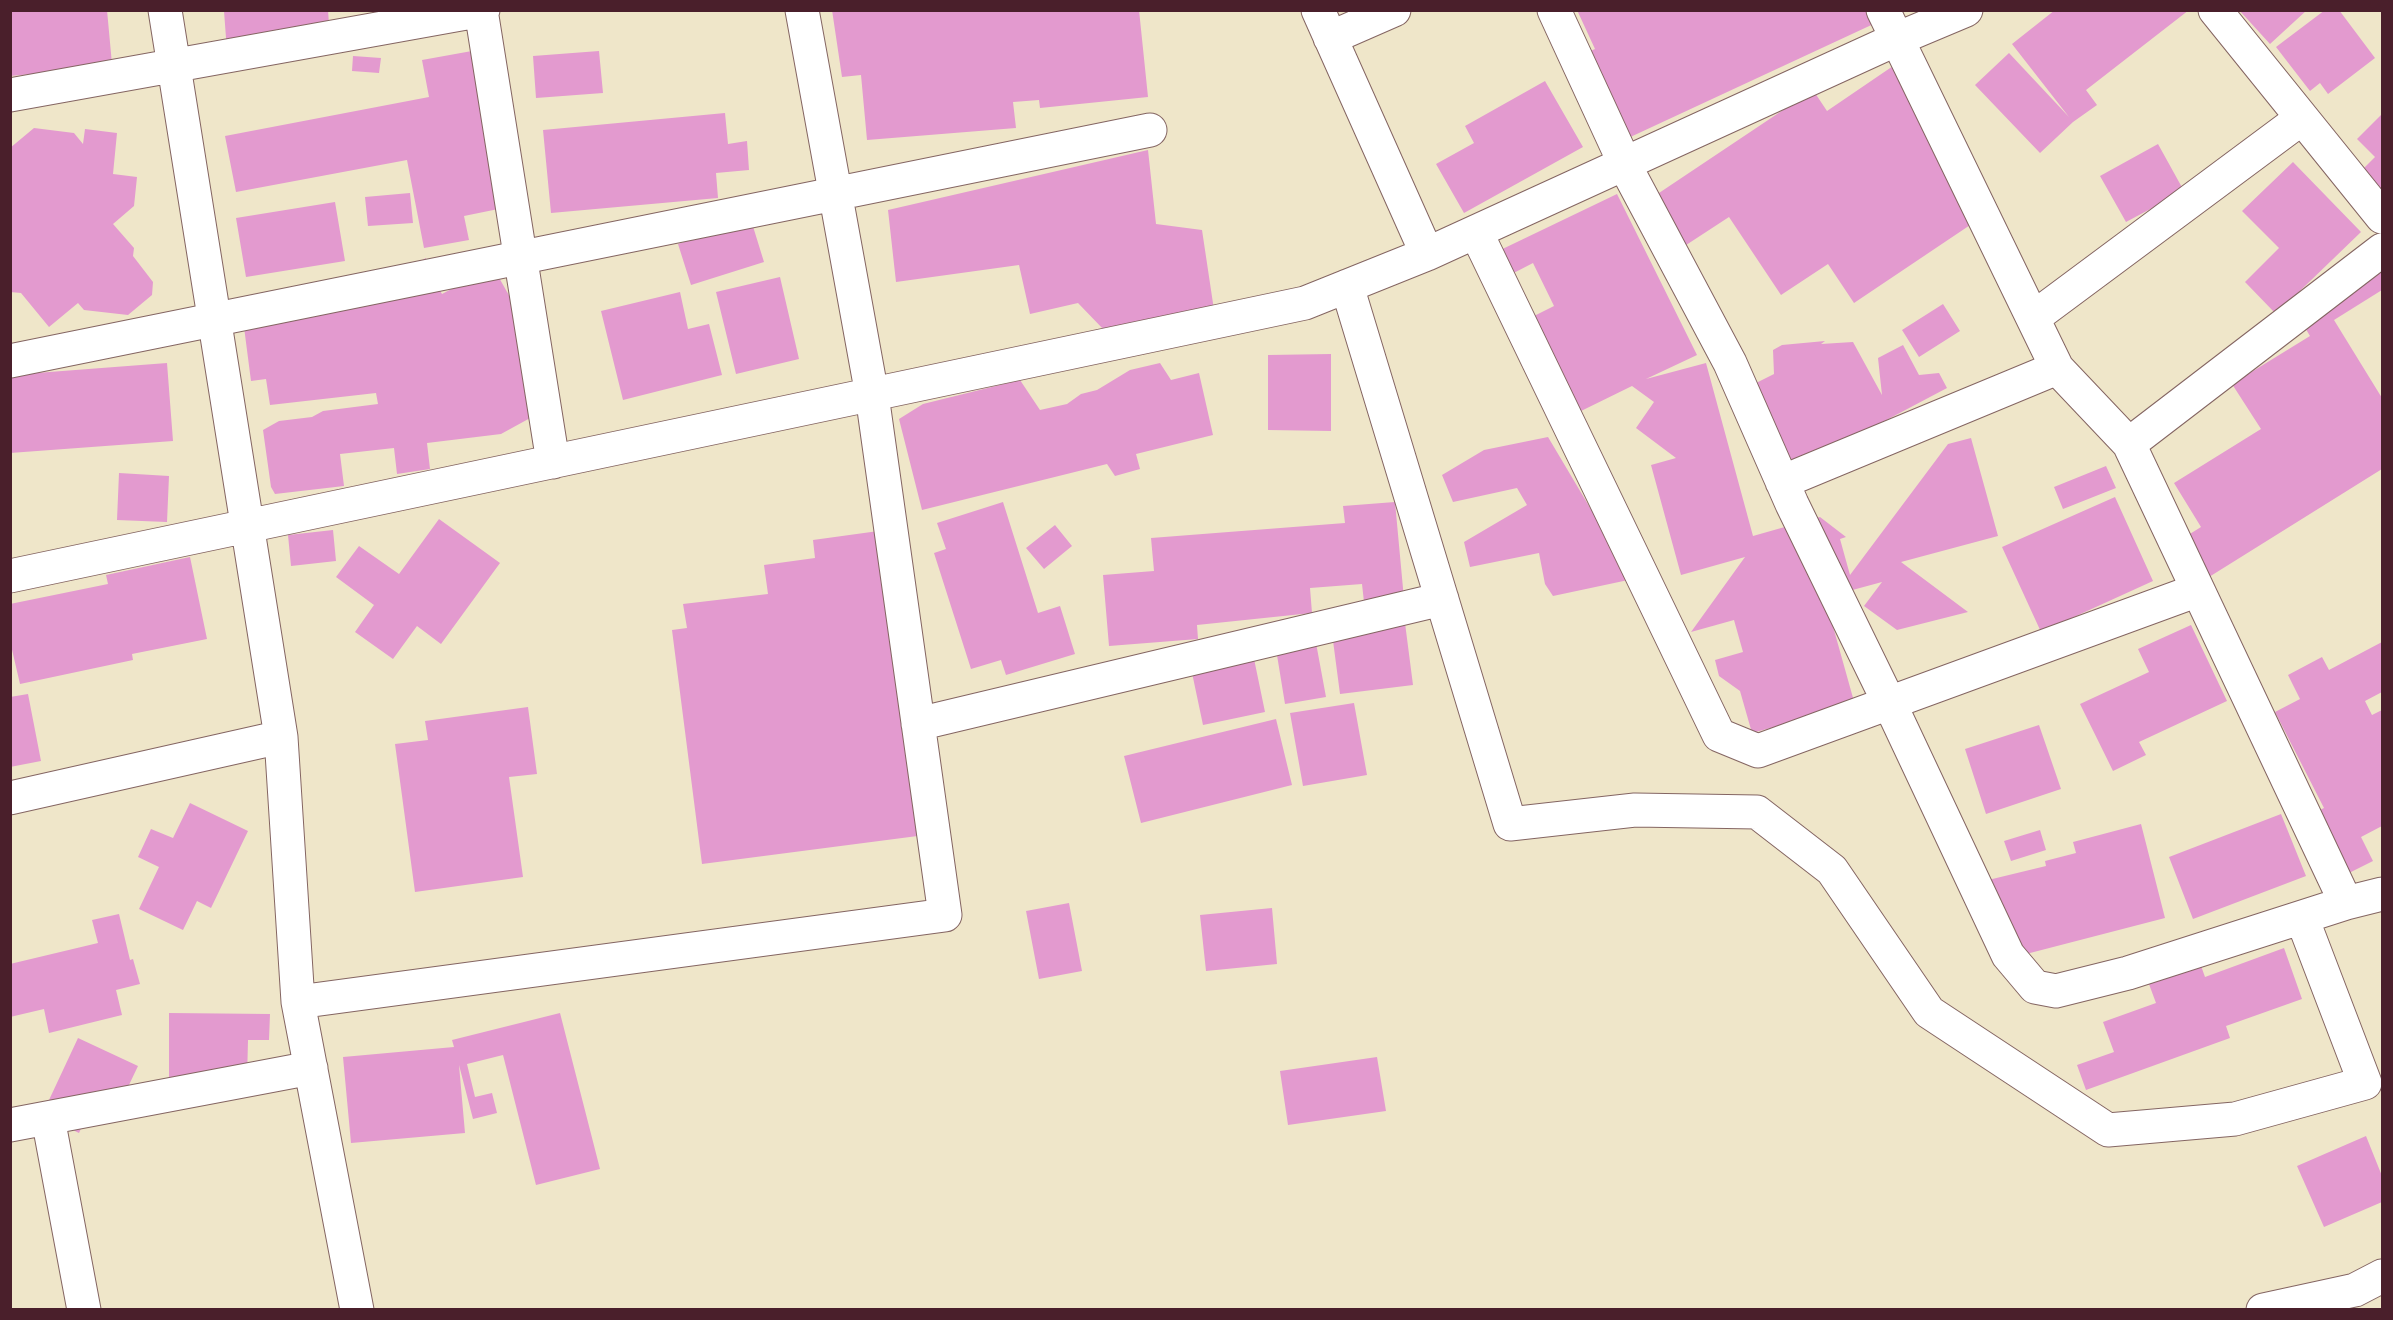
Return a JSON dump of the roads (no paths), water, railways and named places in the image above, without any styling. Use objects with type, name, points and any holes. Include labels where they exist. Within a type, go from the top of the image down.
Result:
[{"type":"street","points":[[165,10],[281,737],[298,1002],[357,1310]]},
{"type":"street","points":[[298,1002],[945,915],[872,395],[802,10]]},
{"type":"street","points":[[1394,10],[1324,24],[1427,254]]},
{"type":"street","points":[[1554,10],[1625,164],[1730,363],[1782,482],[2008,955],[2035,987],[2056,991],[2128,973],[2346,903],[2382,894]]},
{"type":"street","points":[[1883,10],[2057,368],[2129,444],[2346,903]]},
{"type":"street","points":[[10,576],[1305,303],[1427,254],[1897,39],[1966,10]]},
{"type":"street","points":[[2215,10],[2382,217]]},
{"type":"street","points":[[10,94],[482,11],[553,462]]},
{"type":"street","points":[[2032,318],[2302,118]]},
{"type":"street","points":[[10,361],[1150,130]]},
{"type":"street","points":[[1476,232],[1719,735],[1758,751],[2198,590]]},
{"type":"street","points":[[2129,444],[2382,250]]},
{"type":"street","points":[[1347,286],[1510,824],[1635,810],[1757,813],[1832,870],[1929,1012],[2108,1130],[2235,1119],[2365,1083],[2302,918]]},
{"type":"street","points":[[1782,482],[2057,368]]},
{"type":"street","points":[[918,724],[1442,599]]},
{"type":"street","points":[[10,798],[281,737]]},
{"type":"street","points":[[10,1125],[311,1068]]},
{"type":"street","points":[[48,1118],[84,1310]]},
{"type":"street","points":[[2263,1310],[2355,1290],[2382,1276]]}]
